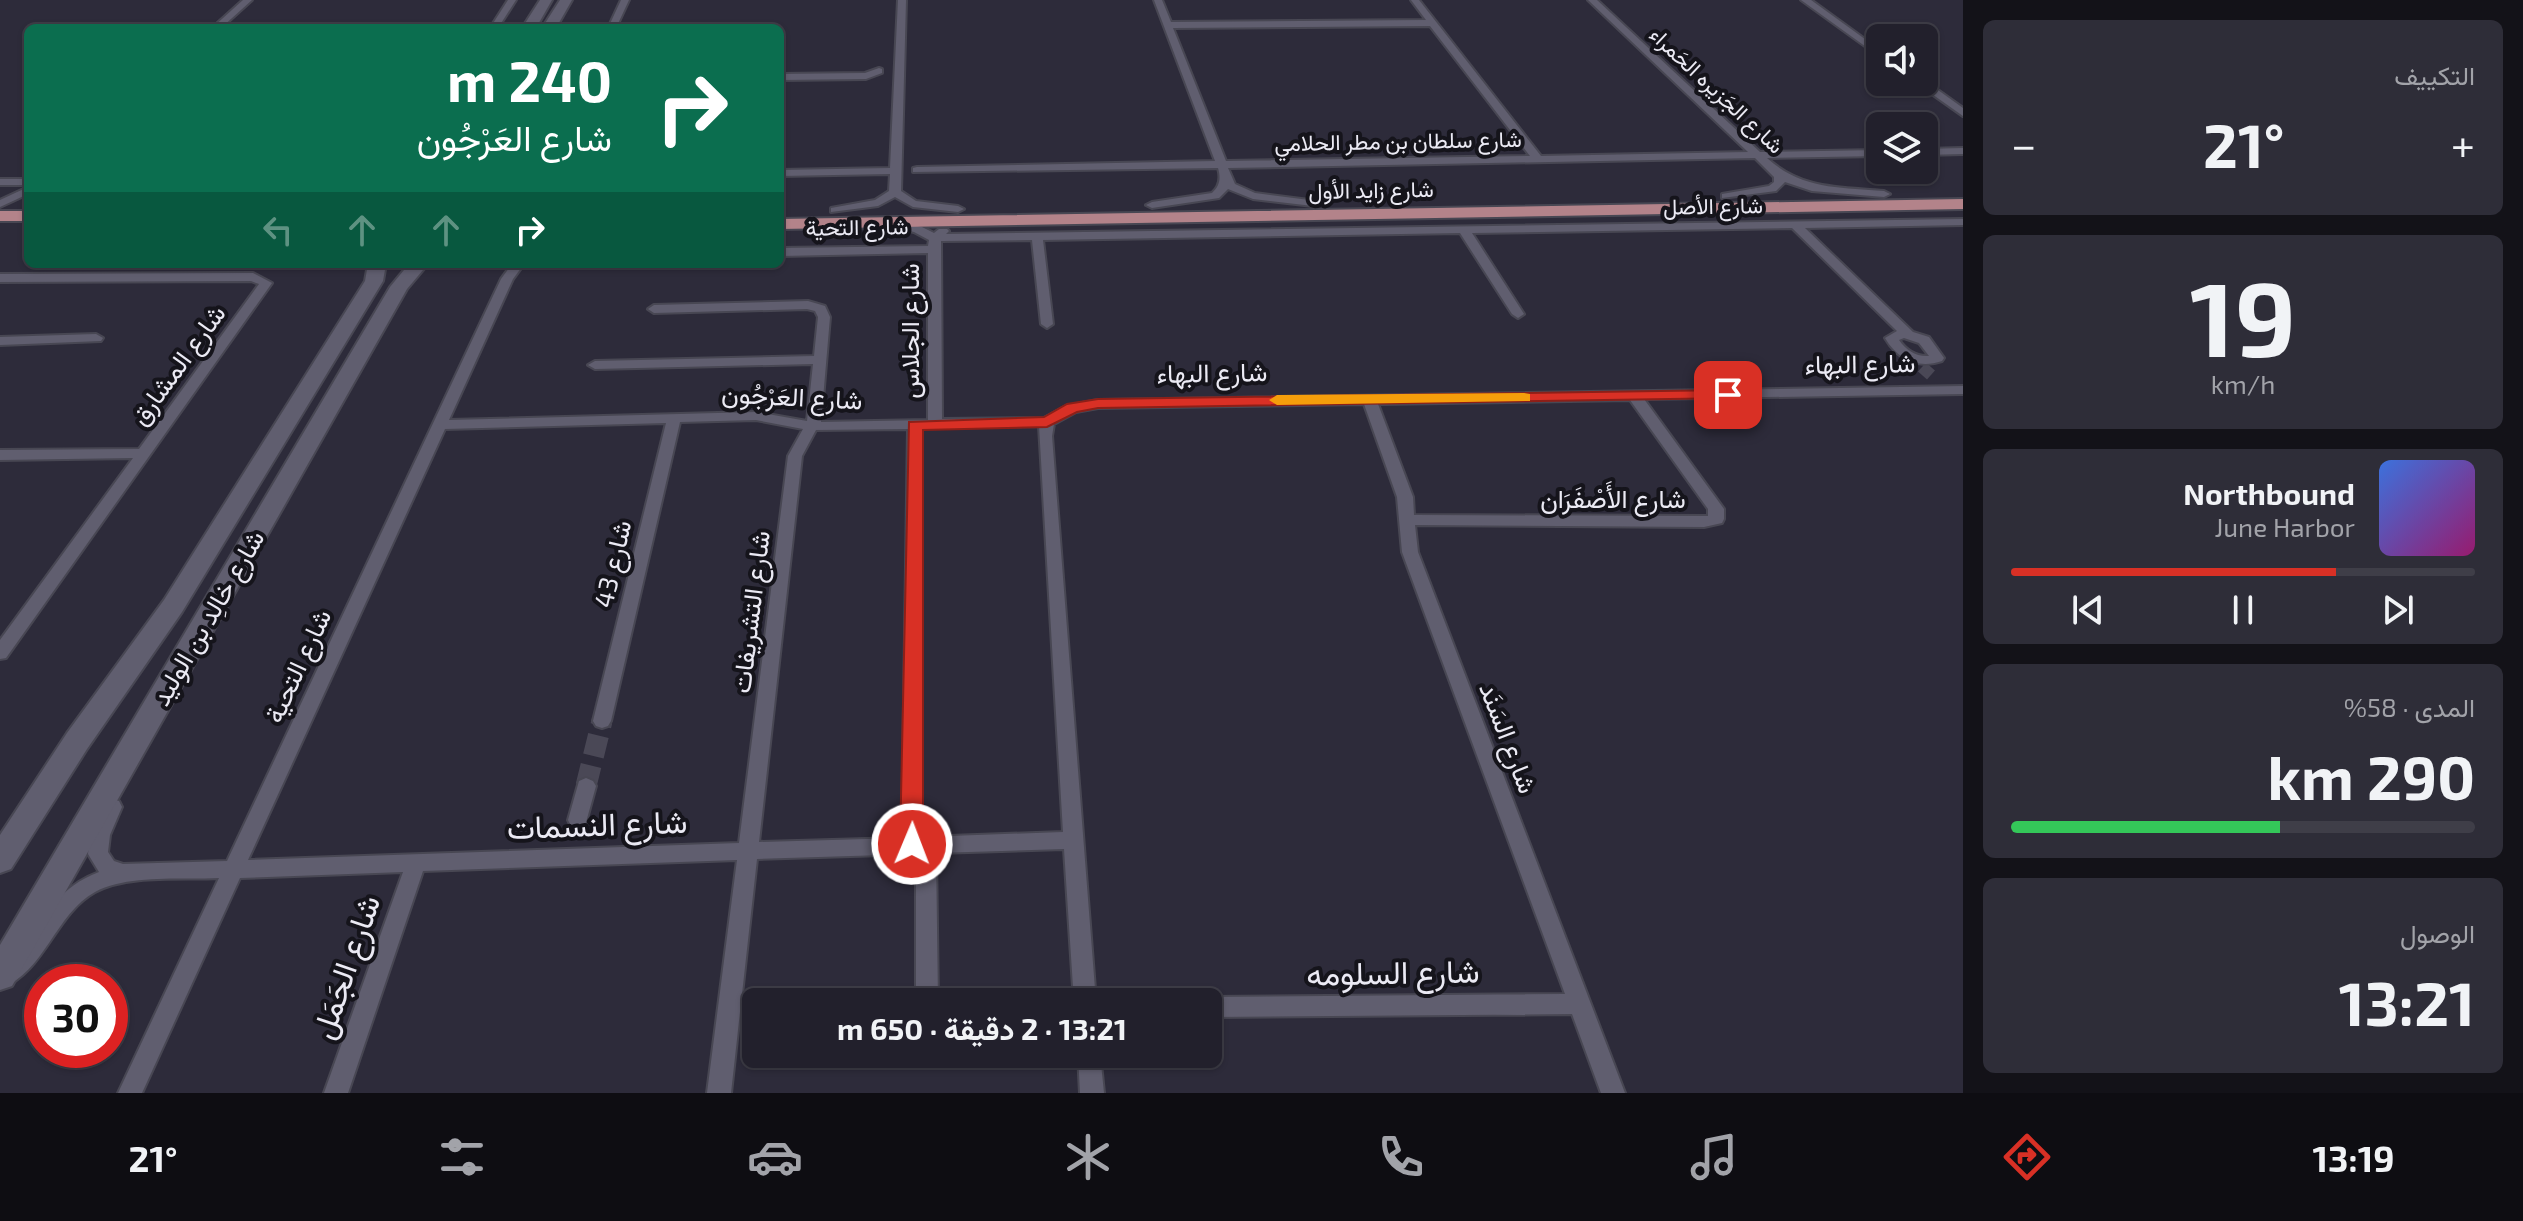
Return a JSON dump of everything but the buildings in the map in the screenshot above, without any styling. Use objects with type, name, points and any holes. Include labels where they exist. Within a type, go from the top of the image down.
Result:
[{"type":"main road","name":"شارع زايد الأول","points":[[784,211],[1963,193]]},
{"type":"main road","name":"شارع زايد الأول","points":[[784,224],[1963,204]]},
{"type":"main road","points":[[0,216],[24,216]]},
{"type":"main road","points":[[0,229],[24,229]]},
{"type":"street","points":[[221,24],[248,0]]},
{"type":"street","points":[[497,24],[512,0]]},
{"type":"street","points":[[531,24],[546,0]]},
{"type":"street","points":[[551,24],[566,0]]},
{"type":"street","points":[[614,24],[625,0]]},
{"type":"street","points":[[895,192],[902,0]]},
{"type":"street","points":[[1158,0],[1225,179],[1234,189],[1253,196],[1313,203]]},
{"type":"street","points":[[1415,0],[1537,158]]},
{"type":"street","name":"شارع الجَزيره الحَمراء","points":[[1592,0],[1780,176],[1812,188],[1884,194]]},
{"type":"street","points":[[1805,0],[1866,44]]},
{"type":"street","points":[[1168,25],[1433,23]]},
{"type":"street","points":[[784,77],[866,76],[879,71]]},
{"type":"street","points":[[1938,95],[1963,113]]},
{"type":"street","points":[[1938,152],[1963,151]]},
{"type":"street","name":"شارع سلطان بن مطر الحلامي","points":[[917,170],[1866,153]]},
{"type":"street","points":[[784,173],[896,171]]},
{"type":"street","name":"شارع الجَزيره الحَمراء","points":[[1726,196],[1772,189],[1779,183],[1780,176]]},
{"type":"street","points":[[1152,205],[1215,196],[1223,189],[1225,179]]},
{"type":"street","points":[[0,182],[24,182]]},
{"type":"street","points":[[895,192],[913,204],[958,209]]},
{"type":"street","points":[[835,210],[878,203],[895,192]]},
{"type":"street","points":[[0,204],[24,193]]},
{"type":"street","name":"شارع الجلاس","points":[[935,425],[934,244],[951,227],[975,220]]},
{"type":"street","name":"شارع الجلاس","points":[[880,222],[918,229],[934,244]]},
{"type":"street","name":"شارع الأصل","points":[[934,244],[1037,236],[1963,222]]},
{"type":"street","points":[[1795,225],[1908,334]]},
{"type":"street","points":[[1464,230],[1518,314]]},
{"type":"street","points":[[1037,236],[1047,324]]},
{"type":"street","name":"شارع التحية","points":[[784,252],[934,244]]},
{"type":"street","name":"شارع خالِد بن الوليد","points":[[0,860],[234,511],[374,281],[376,268]]},
{"type":"street","name":"شارع خالِد بن الوليد","points":[[0,977],[399,287],[416,268]]},
{"type":"street","name":"شارع التحية","points":[[130,1093],[507,279],[515,268]]},
{"type":"street","name":"شارع المشارق","points":[[0,278],[253,277],[264,280],[265,287],[0,653]]},
{"type":"street","name":"شارع التشريفات","points":[[654,309],[813,306],[822,310],[824,317],[812,426],[795,456],[719,1093]]},
{"type":"street","points":[[1921,367],[1937,356],[1924,340],[1908,334],[1895,334],[1892,338],[1921,367],[1947,390]]},
{"type":"street","points":[[0,341],[96,338]]},
{"type":"street","points":[[595,365],[820,360]]},
{"type":"street","name":"شارع البهاء","points":[[1047,422],[1073,407],[1098,404],[1963,390]]},
{"type":"street","name":"شارع الأَصْفَرَان","points":[[1408,520],[1704,522],[1716,519],[1716,509],[1635,396]]},
{"type":"street","name":"شارع السَنَد","points":[[1369,398],[1405,497],[1410,552],[1613,1093]]},
{"type":"street","name":"شارع العَرْجُون","points":[[439,425],[766,416],[812,426],[1047,422]]},
{"type":"street","name":"شارع 43","points":[[602,721],[674,418]]},
{"type":"street","points":[[1047,422],[1045,436],[1084,988]]},
{"type":"street","points":[[915,425],[919,844],[926,988]]},
{"type":"street","points":[[0,467],[7,455],[144,453]]},
{"type":"street","points":[[118,773],[115,798],[100,835],[98,854],[107,867],[122,873]]},
{"type":"street","points":[[578,820],[586,786]]},
{"type":"street","name":"شارع النسمات","points":[[0,977],[29,954],[70,898],[89,885],[122,873],[1074,840]]},
{"type":"street","name":"شارع الجَمَل","points":[[336,1093],[416,863]]},
{"type":"street","name":"شارع السلومه","points":[[1222,1007],[1580,1004]]},
{"type":"street","points":[[1090,1068],[1092,1093]]},
{"type":"tunnel","points":[[1922,367],[1931,375]]},
{"type":"tunnel","points":[[586,786],[602,721]]},
{"type":"slow traffic","points":[[1277,400],[1524,397]]},
{"type":"route","points":[[912,844],[915,425],[1047,422],[1073,407],[1098,404],[1728,395]]}]
